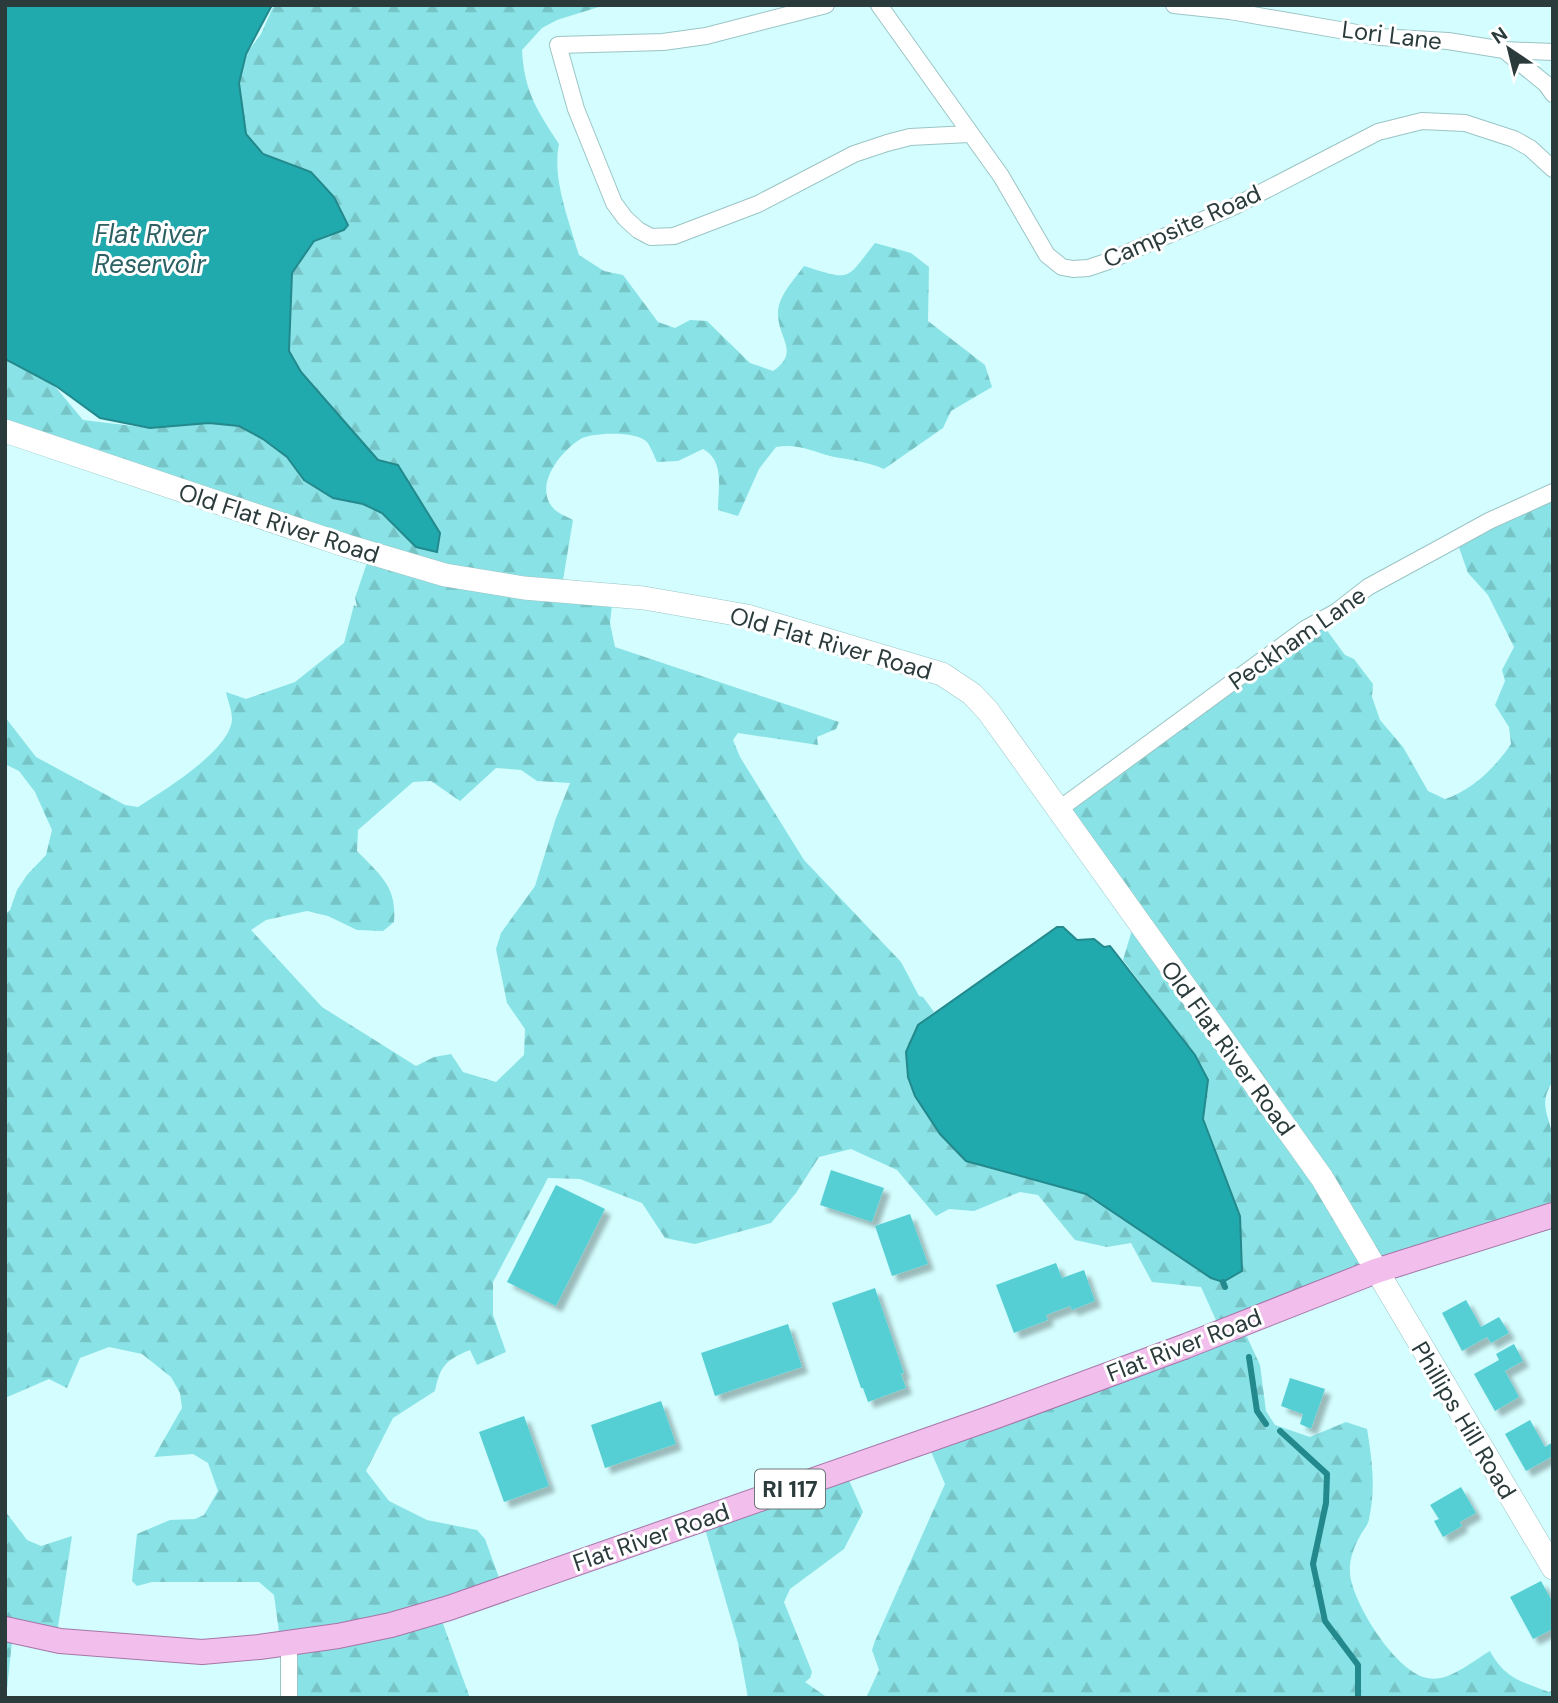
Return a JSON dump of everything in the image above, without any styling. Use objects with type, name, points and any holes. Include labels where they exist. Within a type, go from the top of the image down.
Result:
[{"type":"main road","name":"Flat River Road","points":[[5,1629],[60,1641],[202,1652],[289,1644],[391,1625],[449,1608],[992,1418],[1186,1346],[1376,1271],[1553,1215]]},
{"type":"street","points":[[826,5],[706,36],[673,41],[558,46],[576,109],[614,203],[638,230],[651,237],[674,236],[758,204],[854,154],[910,137],[969,134]]},
{"type":"street","name":"Campsite Road","points":[[879,5],[1001,176],[1047,255],[1062,267],[1088,268],[1106,262],[1235,206],[1378,132],[1410,123],[1452,122],[1478,126],[1530,148],[1553,169]]},
{"type":"street","name":"Lori Lane","points":[[1174,5],[1230,11],[1380,37],[1448,41],[1504,50],[1538,77],[1553,94]]},
{"type":"street","points":[[1504,50],[1553,52]]},
{"type":"street","name":"Old Flat River Road","points":[[5,431],[347,546],[445,575],[524,588],[644,598],[747,616],[942,674],[972,694],[988,711],[1322,1178],[1376,1271]]},
{"type":"street","name":"Peckham Lane","points":[[1058,810],[1305,629],[1336,612],[1368,587],[1489,521],[1553,492]]},
{"type":"street","name":"Phillips Hill Road","points":[[1376,1271],[1553,1569]]},
{"type":"street","points":[[289,1644],[289,1698]]},
{"type":"green space","points":[[274,5],[605,5],[557,20],[542,28],[522,50],[533,100],[559,144],[559,184],[579,255],[604,271],[623,275],[658,322],[675,328],[690,320],[707,321],[750,363],[773,371],[785,358],[787,352],[779,324],[778,308],[787,289],[804,266],[831,274],[846,274],[858,265],[875,243],[911,253],[929,267],[928,321],[985,365],[992,387],[951,411],[943,428],[884,469],[797,447],[776,447],[759,469],[738,516],[718,510],[719,476],[715,460],[703,449],[678,461],[657,462],[647,442],[642,438],[613,434],[585,437],[564,453],[547,481],[548,500],[556,510],[573,520],[562,586],[613,595],[610,623],[615,647],[839,722],[836,729],[817,737],[818,745],[738,733],[733,740],[740,757],[804,860],[901,962],[919,996],[923,997],[934,1012],[918,1025],[915,1096],[940,1134],[966,1161],[1086,1194],[1211,1278],[1223,1282],[1241,1216],[1203,1119],[1208,1080],[1195,1055],[1123,960],[1135,920],[1058,807],[1320,621],[1345,655],[1354,659],[1373,684],[1372,697],[1380,720],[1403,747],[1428,791],[1445,799],[1464,790],[1490,769],[1511,744],[1509,727],[1495,705],[1505,681],[1502,670],[1514,647],[1488,595],[1468,573],[1456,539],[1553,492],[1553,1081],[1545,1104],[1554,1148],[1553,1211],[1241,1324],[1260,1365],[1266,1411],[1275,1425],[1310,1437],[1346,1422],[1367,1429],[1372,1474],[1371,1508],[1367,1524],[1353,1551],[1350,1574],[1359,1602],[1390,1650],[1415,1673],[1435,1679],[1460,1670],[1490,1651],[1508,1673],[1522,1682],[1549,1692],[1553,1690],[1553,1698],[866,1698],[879,1670],[872,1650],[875,1641],[945,1484],[926,1440],[1220,1329],[1201,1287],[1152,1282],[1131,1243],[1107,1247],[1075,1240],[1038,1195],[1020,1192],[974,1211],[949,1209],[936,1216],[897,1170],[851,1149],[819,1157],[796,1193],[771,1223],[695,1244],[665,1238],[642,1203],[580,1179],[548,1178],[493,1282],[493,1315],[506,1352],[477,1365],[470,1350],[449,1361],[439,1376],[435,1391],[393,1418],[366,1471],[389,1501],[427,1520],[477,1530],[485,1539],[502,1586],[438,1610],[470,1698],[288,1698],[274,1595],[259,1582],[152,1582],[137,1586],[132,1581],[137,1534],[170,1520],[195,1519],[204,1515],[218,1491],[208,1463],[193,1454],[154,1457],[182,1408],[180,1393],[171,1377],[142,1354],[109,1347],[80,1358],[67,1388],[49,1379],[5,1398],[5,914],[10,910],[17,890],[27,875],[46,855],[52,830],[35,792],[19,771],[5,764],[5,717],[36,757],[125,805],[138,807],[194,769],[220,744],[229,731],[232,719],[226,692],[246,699],[295,682],[344,643],[354,605],[357,607],[355,598],[370,554],[5,428],[5,338],[19,343],[83,420],[150,428],[209,423],[239,426],[263,439],[287,457],[304,481],[333,498],[363,504],[382,513],[416,547],[378,460],[301,372],[289,351],[292,273],[314,241],[344,230],[311,172],[263,154],[246,134],[239,83],[246,54],[261,34]],"holes":[[[496,768],[521,770],[537,781],[570,783],[535,886],[501,933],[496,949],[507,1003],[525,1029],[524,1055],[496,1082],[463,1072],[451,1054],[434,1057],[416,1066],[322,1007],[251,930],[266,920],[307,911],[328,916],[357,930],[383,931],[394,922],[393,899],[385,882],[357,851],[358,830],[413,782],[431,781],[460,801]]]},
{"type":"green space","points":[[844,1469],[863,1512],[844,1549],[790,1589],[784,1602],[812,1672],[805,1682],[828,1698],[748,1698],[738,1643],[703,1522]]},
{"type":"green space","points":[[5,1511],[27,1540],[41,1546],[72,1536],[57,1633],[13,1632],[6,1698]]},
{"type":"water","name":"Flat River Reservoir","points":[[5,5],[272,5],[246,54],[239,83],[246,134],[263,154],[311,172],[334,197],[348,225],[344,230],[314,241],[292,273],[289,351],[301,372],[378,460],[398,465],[440,533],[437,552],[416,547],[382,513],[363,504],[333,498],[304,480],[287,457],[263,439],[239,426],[209,423],[150,428],[100,418],[56,386],[5,359]]},
{"type":"water","points":[[1057,927],[1063,927],[1077,940],[1094,939],[1104,947],[1110,946],[1195,1055],[1208,1080],[1203,1119],[1240,1216],[1242,1271],[1223,1282],[1211,1278],[1086,1194],[966,1161],[940,1134],[915,1096],[908,1077],[906,1052],[918,1025]]},
{"type":"building","points":[[831,1170],[884,1188],[872,1222],[820,1205]]},
{"type":"building","points":[[556,1185],[605,1209],[556,1306],[507,1282]]},
{"type":"building","points":[[910,1214],[928,1264],[892,1276],[875,1226]]},
{"type":"building","points":[[1056,1263],[1062,1278],[1084,1270],[1095,1301],[1072,1310],[1070,1306],[1046,1315],[1048,1320],[1014,1333],[996,1285]]},
{"type":"building","points":[[875,1288],[904,1373],[901,1374],[906,1388],[868,1402],[832,1303]]},
{"type":"building","points":[[1466,1300],[1481,1327],[1499,1317],[1509,1333],[1491,1343],[1487,1337],[1462,1351],[1442,1313]]},
{"type":"building","points":[[788,1324],[802,1367],[715,1396],[701,1353]]},
{"type":"building","points":[[1514,1344],[1523,1361],[1505,1371],[1519,1397],[1495,1411],[1474,1374],[1499,1360],[1496,1354]]},
{"type":"building","points":[[1290,1378],[1325,1389],[1311,1429],[1300,1424],[1303,1414],[1281,1406]]},
{"type":"building","points":[[661,1401],[676,1444],[605,1468],[591,1425]]},
{"type":"building","points":[[524,1416],[549,1486],[504,1502],[479,1432]]},
{"type":"building","points":[[1530,1420],[1545,1447],[1553,1442],[1553,1456],[1526,1471],[1505,1434]]},
{"type":"building","points":[[1461,1487],[1476,1513],[1460,1522],[1462,1526],[1443,1537],[1434,1521],[1439,1519],[1430,1505]]},
{"type":"building","points":[[1541,1581],[1553,1603],[1553,1629],[1533,1639],[1510,1597]]},
{"type":"waterway","points":[[1223,1282],[1225,1287]]},
{"type":"waterway","points":[[1249,1357],[1257,1411],[1266,1424]]},
{"type":"waterway","points":[[1280,1431],[1327,1474],[1326,1503],[1313,1564],[1325,1621],[1358,1665],[1358,1698]]}]
